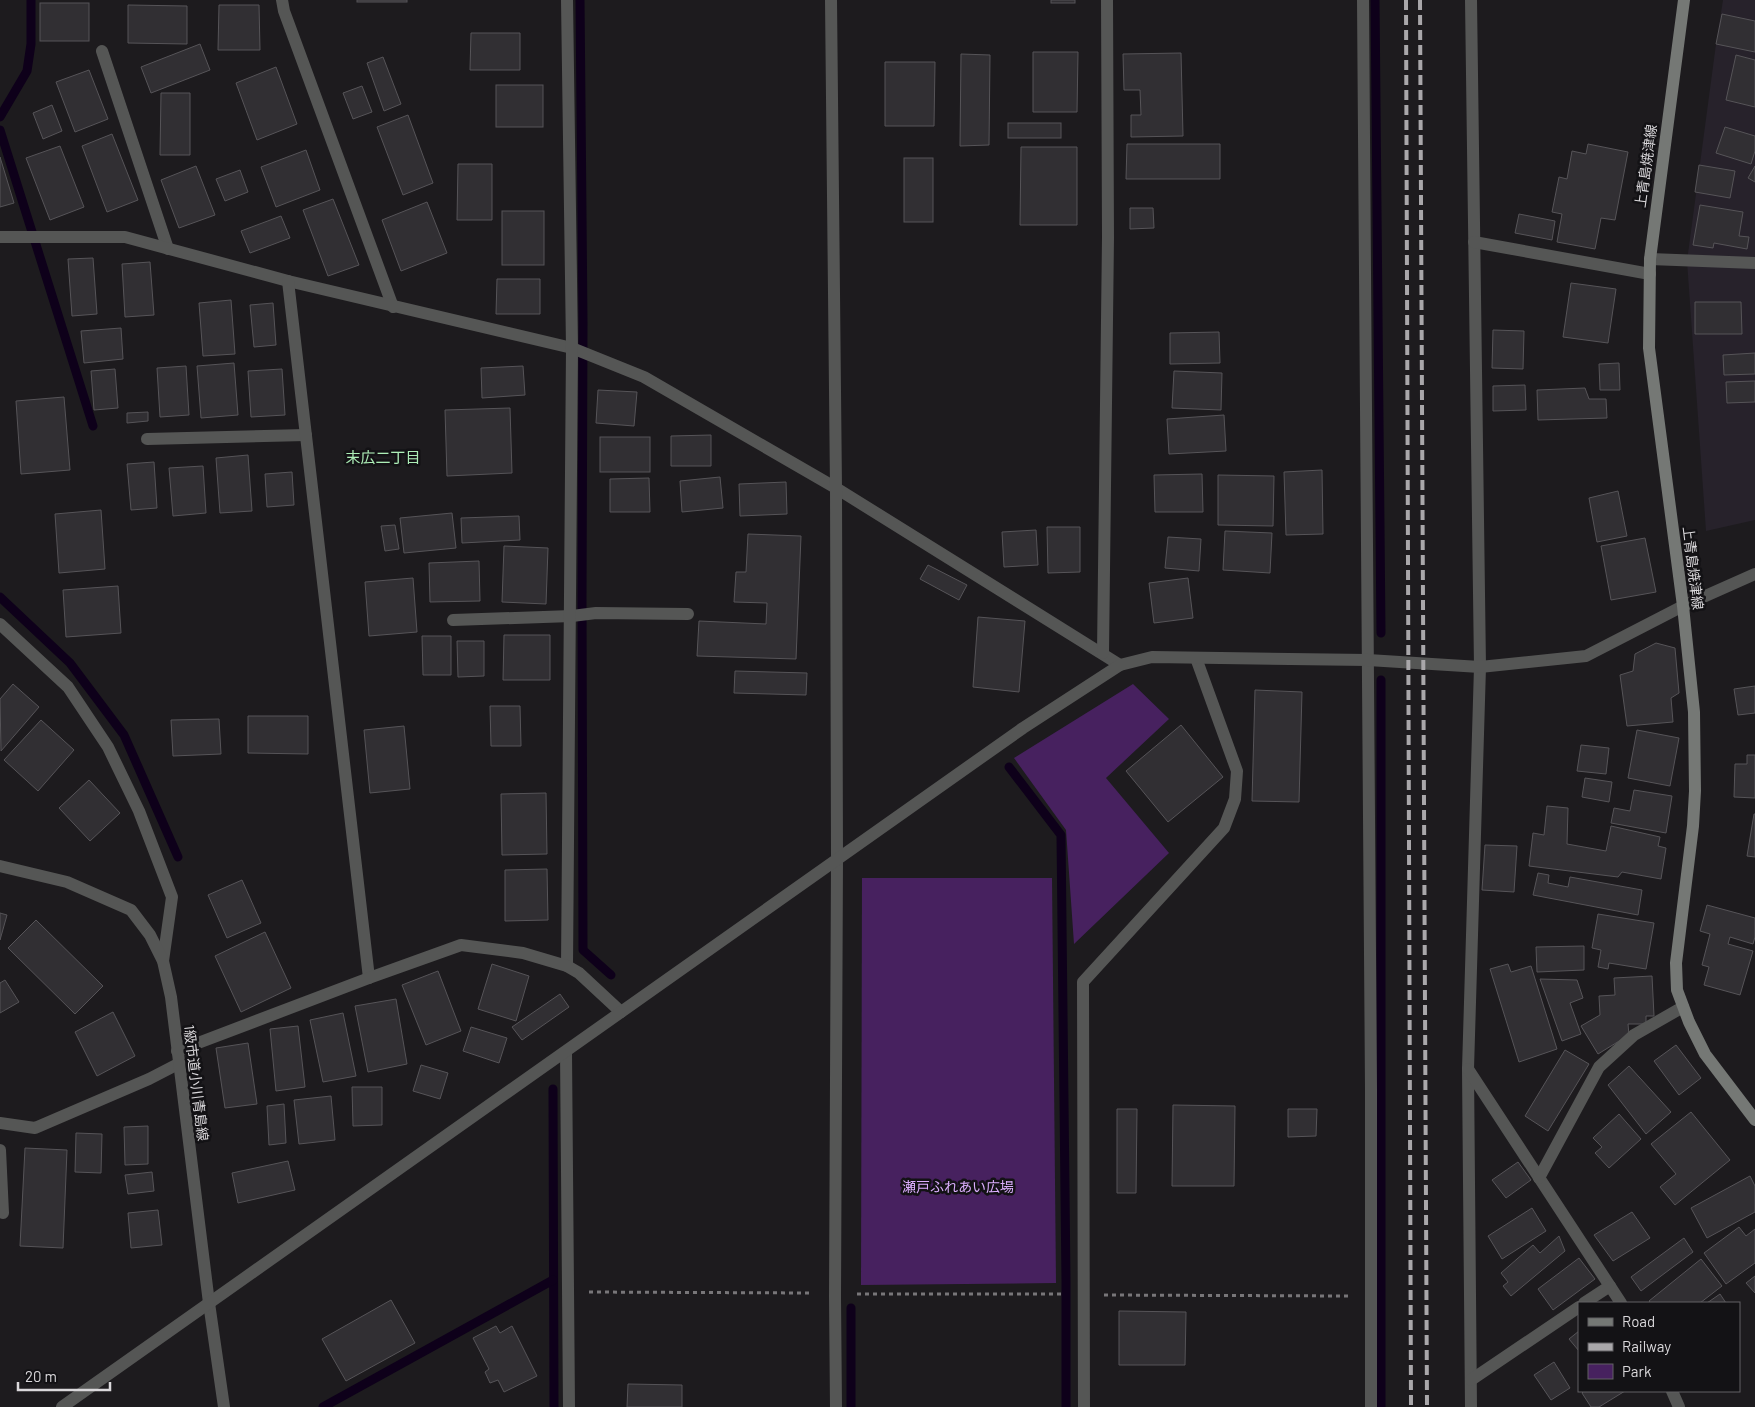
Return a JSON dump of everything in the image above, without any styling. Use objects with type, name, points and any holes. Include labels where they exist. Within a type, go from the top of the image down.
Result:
[{"type":"main road","name":"上青島焼津線","points":[[1684,0],[1650,260],[1649,348],[1683,606],[1694,712],[1695,781],[1693,826],[1676,963],[1677,990],[1688,1022],[1705,1054],[1755,1120]]},
{"type":"street","points":[[282,0],[284,11],[393,307]]},
{"type":"street","points":[[566,966],[572,348],[567,0]]},
{"type":"street","points":[[832,0],[836,488],[836,1407]]},
{"type":"street","points":[[1103,653],[1108,238],[1107,0]]},
{"type":"street","points":[[1363,0],[1372,1089],[1371,1407]]},
{"type":"street","points":[[1471,0],[1480,666],[1468,1069],[1471,1407]]},
{"type":"street","points":[[102,51],[168,248]]},
{"type":"street","points":[[0,237],[125,237],[288,281],[572,348],[644,377],[836,488],[1120,665]]},
{"type":"street","points":[[1474,242],[1650,274]]},
{"type":"street","points":[[1650,260],[1755,263]]},
{"type":"street","points":[[288,281],[370,978]]},
{"type":"street","points":[[147,439],[306,435]]},
{"type":"street","points":[[62,1407],[1023,728],[1120,665],[1152,657],[1368,660],[1480,666],[1586,656],[1683,606],[1755,574]]},
{"type":"street","points":[[453,620],[570,616],[596,613],[688,614]]},
{"type":"street","points":[[0,624],[68,687],[108,747],[116,763],[138,811],[172,897],[163,961]]},
{"type":"street","points":[[1084,1407],[1082,982],[1224,828],[1235,799],[1237,771],[1196,658]]},
{"type":"street","name":"1級市道小川青島線","points":[[0,866],[67,882],[131,910],[150,935],[163,961],[171,997],[178,1064],[224,1407]]},
{"type":"street","points":[[177,1051],[462,945],[523,952],[566,966],[579,973],[621,1012]]},
{"type":"street","points":[[1539,1178],[1599,1067],[1634,1035],[1683,1007]]},
{"type":"street","points":[[566,1052],[569,1407]]},
{"type":"street","points":[[0,1123],[35,1128],[149,1079],[178,1064]]},
{"type":"street","points":[[1468,1069],[1620,1302]]},
{"type":"street","points":[[0,1150],[3,1213]]},
{"type":"street","points":[[1586,1302],[1610,1286]]},
{"type":"street","points":[[1471,1380],[1578,1308]]},
{"type":"street","points":[[1672,1392],[1679,1407]]},
{"type":"path","points":[[568,1292],[816,1293]]},
{"type":"path","points":[[855,1294],[1064,1294]]},
{"type":"path","points":[[1103,1295],[1371,1296]]},
{"type":"shaded area","points":[[1723,0],[1755,0],[1755,520],[1706,531],[1687,261]]},
{"type":"green space","points":[[1133,684],[1169,719],[1106,778],[1169,853],[1074,944],[1066,830],[1014,758]]},
{"type":"green space","name":"瀬戸ふれあい広場","points":[[862,878],[1052,878],[1056,1283],[861,1285]]},
{"type":"building","points":[[357,0],[407,0],[407,2],[357,2]]},
{"type":"building","points":[[1051,0],[1075,0],[1075,3],[1051,3]]},
{"type":"building","points":[[40,3],[89,3],[89,41],[40,41]]},
{"type":"building","points":[[128,5],[187,6],[187,44],[128,43]]},
{"type":"building","points":[[219,5],[259,5],[260,50],[218,50]]},
{"type":"building","points":[[1722,14],[1755,21],[1755,52],[1716,44]]},
{"type":"building","points":[[471,33],[520,33],[520,70],[470,70]]},
{"type":"building","points":[[200,44],[210,70],[151,93],[141,67]]},
{"type":"building","points":[[1033,52],[1078,52],[1077,112],[1033,112]]},
{"type":"building","points":[[1181,53],[1183,136],[1131,137],[1131,115],[1141,115],[1140,90],[1124,90],[1123,54]]},
{"type":"building","points":[[961,54],[990,55],[989,145],[960,146]]},
{"type":"building","points":[[1736,55],[1755,60],[1755,107],[1726,100]]},
{"type":"building","points":[[383,57],[401,104],[384,111],[367,63]]},
{"type":"building","points":[[885,62],[935,62],[934,126],[885,126]]},
{"type":"building","points":[[276,67],[297,124],[257,140],[236,83]]},
{"type":"building","points":[[89,70],[108,119],[75,132],[56,82]]},
{"type":"building","points":[[496,85],[543,85],[543,127],[496,127]]},
{"type":"building","points":[[362,86],[372,112],[353,119],[343,93]]},
{"type":"building","points":[[161,93],[190,93],[190,155],[160,155]]},
{"type":"building","points":[[52,105],[62,131],[43,139],[33,113]]},
{"type":"building","points":[[408,115],[433,183],[403,195],[377,127]]},
{"type":"building","points":[[1008,123],[1061,123],[1061,138],[1008,138]]},
{"type":"building","points":[[1725,127],[1755,136],[1755,151],[1751,164],[1716,153]]},
{"type":"building","points":[[112,134],[138,200],[107,212],[82,146]]},
{"type":"building","points":[[1127,144],[1220,144],[1220,179],[1126,179]]},
{"type":"building","points":[[1588,144],[1628,152],[1615,220],[1601,218],[1595,249],[1557,242],[1562,214],[1552,212],[1559,177],[1567,179],[1572,151],[1586,154]]},
{"type":"building","points":[[60,146],[84,207],[50,220],[26,158]]},
{"type":"building","points":[[1021,147],[1077,147],[1077,225],[1020,225]]},
{"type":"building","points":[[306,150],[320,190],[276,207],[261,167]]},
{"type":"building","points":[[0,157],[14,203],[0,207]]},
{"type":"building","points":[[904,158],[933,158],[933,222],[904,222]]},
{"type":"building","points":[[458,164],[492,164],[492,220],[457,220]]},
{"type":"building","points":[[1699,165],[1735,171],[1730,198],[1695,192]]},
{"type":"building","points":[[196,166],[215,215],[179,228],[161,180]]},
{"type":"building","points":[[1755,166],[1755,182],[1748,178]]},
{"type":"building","points":[[240,170],[248,192],[225,201],[216,179]]},
{"type":"building","points":[[333,199],[359,265],[328,276],[303,210]]},
{"type":"building","points":[[427,202],[447,253],[401,271],[382,220]]},
{"type":"building","points":[[1700,205],[1743,212],[1739,236],[1749,237],[1747,249],[1714,243],[1713,248],[1693,245]]},
{"type":"building","points":[[1130,208],[1153,208],[1154,228],[1130,229]]},
{"type":"building","points":[[502,211],[544,211],[544,265],[502,265]]},
{"type":"building","points":[[1519,214],[1555,221],[1552,240],[1515,233]]},
{"type":"building","points":[[281,216],[290,238],[250,253],[241,231]]},
{"type":"building","points":[[93,258],[97,314],[72,316],[68,259]]},
{"type":"building","points":[[150,262],[154,315],[125,317],[122,264]]},
{"type":"building","points":[[497,279],[540,279],[540,314],[496,314]]},
{"type":"building","points":[[1571,283],[1616,289],[1608,343],[1563,337]]},
{"type":"building","points":[[231,300],[235,354],[203,356],[199,303]]},
{"type":"building","points":[[1695,302],[1741,302],[1742,334],[1695,334]]},
{"type":"building","points":[[273,303],[276,345],[254,347],[250,305]]},
{"type":"building","points":[[121,328],[123,359],[84,363],[81,331]]},
{"type":"building","points":[[1493,330],[1524,331],[1523,369],[1492,368]]},
{"type":"building","points":[[1219,332],[1220,363],[1170,364],[1170,333]]},
{"type":"building","points":[[1755,353],[1755,374],[1724,375],[1723,355]]},
{"type":"building","points":[[234,363],[238,415],[201,418],[197,366]]},
{"type":"building","points":[[1619,363],[1620,390],[1600,390],[1599,364]]},
{"type":"building","points":[[186,366],[189,415],[160,417],[157,368]]},
{"type":"building","points":[[523,366],[525,395],[482,398],[481,368]]},
{"type":"building","points":[[115,369],[118,408],[94,410],[91,371]]},
{"type":"building","points":[[282,369],[285,415],[251,417],[248,371]]},
{"type":"building","points":[[1174,371],[1222,373],[1221,410],[1172,408]]},
{"type":"building","points":[[1755,381],[1755,402],[1727,403],[1726,382]]},
{"type":"building","points":[[1525,385],[1526,410],[1493,411],[1493,386]]},
{"type":"building","points":[[1585,388],[1589,399],[1606,399],[1607,418],[1538,420],[1537,390]]},
{"type":"building","points":[[598,390],[637,392],[634,426],[596,423]]},
{"type":"building","points":[[64,397],[70,470],[21,474],[16,401]]},
{"type":"building","points":[[510,408],[512,473],[447,476],[445,410]]},
{"type":"building","points":[[148,412],[148,421],[127,423],[127,413]]},
{"type":"building","points":[[1224,415],[1226,451],[1169,454],[1167,419]]},
{"type":"building","points":[[711,435],[711,466],[671,466],[671,436]]},
{"type":"building","points":[[600,437],[650,437],[650,472],[600,472]]},
{"type":"building","points":[[248,455],[252,511],[220,513],[216,458]]},
{"type":"building","points":[[154,462],[157,508],[131,510],[127,464]]},
{"type":"building","points":[[203,466],[206,513],[173,516],[169,468]]},
{"type":"building","points":[[1322,470],[1323,534],[1286,535],[1284,472]]},
{"type":"building","points":[[292,472],[294,505],[267,507],[265,474]]},
{"type":"building","points":[[1202,474],[1203,512],[1155,512],[1154,475]]},
{"type":"building","points":[[1218,475],[1274,476],[1273,526],[1218,525]]},
{"type":"building","points":[[720,477],[723,508],[682,512],[680,481]]},
{"type":"building","points":[[649,478],[650,512],[610,512],[610,479]]},
{"type":"building","points":[[786,482],[787,514],[740,516],[739,484]]},
{"type":"building","points":[[1618,491],[1627,536],[1597,542],[1589,498]]},
{"type":"building","points":[[101,510],[105,569],[59,573],[55,514]]},
{"type":"building","points":[[452,513],[456,548],[404,553],[400,518]]},
{"type":"building","points":[[519,516],[520,540],[462,543],[461,518]]},
{"type":"building","points":[[395,525],[399,549],[385,551],[381,526]]},
{"type":"building","points":[[1047,527],[1080,527],[1080,572],[1048,573]]},
{"type":"building","points":[[1036,530],[1038,565],[1004,567],[1002,532]]},
{"type":"building","points":[[1225,531],[1272,533],[1270,573],[1223,570]]},
{"type":"building","points":[[748,534],[801,536],[796,659],[697,656],[699,621],[766,624],[767,603],[734,602],[736,572],[746,572]]},
{"type":"building","points":[[1168,537],[1201,539],[1199,571],[1165,568]]},
{"type":"building","points":[[1645,538],[1656,592],[1611,600],[1601,546]]},
{"type":"building","points":[[504,546],[548,548],[546,604],[502,602]]},
{"type":"building","points":[[479,561],[480,601],[430,602],[429,563]]},
{"type":"building","points":[[928,565],[967,585],[959,600],[920,579]]},
{"type":"building","points":[[413,578],[417,632],[369,636],[365,582]]},
{"type":"building","points":[[1188,578],[1193,618],[1154,623],[1149,583]]},
{"type":"building","points":[[118,586],[121,633],[66,637],[63,590]]},
{"type":"building","points":[[978,617],[1025,621],[1019,692],[973,687]]},
{"type":"building","points":[[504,635],[550,635],[550,680],[503,680]]},
{"type":"building","points":[[422,636],[451,636],[451,675],[423,675]]},
{"type":"building","points":[[457,641],[484,641],[484,676],[458,677]]},
{"type":"building","points":[[1656,643],[1675,648],[1679,693],[1671,698],[1673,722],[1627,726],[1620,675],[1633,671],[1635,654]]},
{"type":"building","points":[[735,671],[807,673],[806,695],[734,693]]},
{"type":"building","points":[[13,684],[39,707],[1,751],[0,699]]},
{"type":"building","points":[[1755,686],[1755,713],[1738,715],[1734,689]]},
{"type":"building","points":[[1255,690],[1302,692],[1299,802],[1252,801]]},
{"type":"building","points":[[490,706],[520,706],[521,746],[491,746]]},
{"type":"building","points":[[248,716],[308,716],[308,754],[248,753]]},
{"type":"building","points":[[219,719],[221,754],[173,756],[171,720]]},
{"type":"building","points":[[41,720],[74,750],[38,791],[4,760]]},
{"type":"building","points":[[1181,725],[1223,777],[1168,822],[1126,771]]},
{"type":"building","points":[[404,726],[410,789],[370,793],[364,730]]},
{"type":"building","points":[[1637,730],[1679,738],[1670,786],[1628,778]]},
{"type":"building","points":[[1581,745],[1609,748],[1606,774],[1577,771]]},
{"type":"building","points":[[1747,755],[1755,755],[1755,798],[1734,797],[1735,764],[1747,764]]},
{"type":"building","points":[[1585,778],[1612,782],[1609,802],[1582,797]]},
{"type":"building","points":[[89,780],[120,813],[90,841],[59,808]]},
{"type":"building","points":[[1634,790],[1672,796],[1666,833],[1611,823],[1614,808],[1630,811]]},
{"type":"building","points":[[546,793],[547,854],[502,855],[501,794]]},
{"type":"building","points":[[1547,806],[1568,808],[1567,844],[1606,851],[1611,826],[1660,837],[1658,846],[1666,848],[1661,879],[1622,872],[1618,877],[1529,866],[1533,833],[1544,835]]},
{"type":"building","points":[[1755,814],[1755,857],[1747,856]]},
{"type":"building","points":[[1485,845],[1517,846],[1514,892],[1482,890]]},
{"type":"building","points":[[547,869],[548,920],[505,921],[505,870]]},
{"type":"building","points":[[1538,873],[1549,875],[1548,883],[1568,887],[1570,877],[1642,890],[1638,915],[1533,895]]},
{"type":"building","points":[[242,880],[261,923],[227,938],[208,895]]},
{"type":"building","points":[[1707,905],[1755,918],[1753,944],[1730,937],[1728,944],[1753,951],[1740,995],[1704,985],[1709,967],[1702,965],[1710,934],[1700,931]]},
{"type":"building","points":[[0,913],[7,915],[0,940]]},
{"type":"building","points":[[1598,914],[1654,923],[1646,969],[1609,963],[1608,969],[1598,967],[1601,950],[1592,948]]},
{"type":"building","points":[[36,920],[103,986],[75,1014],[8,948]]},
{"type":"building","points":[[265,932],[291,988],[241,1012],[215,956]]},
{"type":"building","points":[[1584,946],[1584,970],[1537,972],[1536,947]]},
{"type":"building","points":[[492,964],[529,976],[516,1021],[478,1009]]},
{"type":"building","points":[[1508,964],[1511,972],[1531,966],[1557,1049],[1519,1062],[1490,969]]},
{"type":"building","points":[[438,971],[461,1031],[426,1045],[402,985]]},
{"type":"building","points":[[1652,976],[1654,1016],[1646,1016],[1646,1024],[1628,1024],[1629,1035],[1598,1054],[1581,1026],[1600,1015],[1599,996],[1615,995],[1614,978]]},
{"type":"building","points":[[1540,979],[1577,980],[1583,998],[1570,1003],[1581,1034],[1562,1041]]},
{"type":"building","points":[[5,980],[19,1002],[0,1013],[0,983]]},
{"type":"building","points":[[560,994],[569,1007],[522,1040],[512,1027]]},
{"type":"building","points":[[396,999],[407,1064],[368,1072],[355,1006]]},
{"type":"building","points":[[113,1012],[135,1056],[97,1076],[75,1032]]},
{"type":"building","points":[[343,1013],[356,1076],[323,1082],[310,1020]]},
{"type":"building","points":[[298,1026],[305,1087],[276,1091],[270,1029]]},
{"type":"building","points":[[471,1027],[507,1038],[499,1063],[463,1051]]},
{"type":"building","points":[[248,1043],[257,1104],[225,1108],[216,1048]]},
{"type":"building","points":[[1676,1045],[1701,1078],[1679,1095],[1654,1061]]},
{"type":"building","points":[[1565,1050],[1589,1064],[1548,1131],[1525,1116]]},
{"type":"building","points":[[421,1065],[448,1073],[440,1099],[413,1091]]},
{"type":"building","points":[[1629,1066],[1671,1112],[1646,1134],[1608,1085]]},
{"type":"building","points":[[352,1087],[382,1087],[382,1125],[353,1126]]},
{"type":"building","points":[[331,1096],[335,1140],[299,1144],[294,1100]]},
{"type":"building","points":[[284,1104],[286,1143],[269,1145],[267,1106]]},
{"type":"building","points":[[1173,1105],[1235,1106],[1234,1186],[1172,1186]]},
{"type":"building","points":[[1117,1109],[1137,1109],[1136,1193],[1117,1193]]},
{"type":"building","points":[[1288,1109],[1317,1109],[1316,1136],[1288,1137]]},
{"type":"building","points":[[1691,1112],[1730,1160],[1675,1205],[1660,1187],[1676,1174],[1651,1144]]},
{"type":"building","points":[[1619,1114],[1641,1139],[1609,1168],[1595,1153],[1602,1147],[1593,1138]]},
{"type":"building","points":[[148,1126],[148,1164],[125,1165],[124,1127]]},
{"type":"building","points":[[76,1133],[102,1134],[101,1173],[75,1172]]},
{"type":"building","points":[[25,1148],[67,1150],[63,1248],[20,1246]]},
{"type":"building","points":[[288,1161],[295,1190],[238,1203],[232,1173]]},
{"type":"building","points":[[1518,1162],[1531,1180],[1506,1198],[1492,1180]]},
{"type":"building","points":[[152,1172],[154,1191],[128,1194],[125,1175]]},
{"type":"building","points":[[1750,1176],[1755,1186],[1755,1212],[1707,1238],[1691,1208]]},
{"type":"building","points":[[1532,1208],[1546,1231],[1502,1259],[1488,1236]]},
{"type":"building","points":[[158,1210],[162,1245],[131,1248],[128,1213]]},
{"type":"building","points":[[1632,1212],[1650,1238],[1613,1261],[1594,1235]]},
{"type":"building","points":[[1739,1227],[1746,1236],[1755,1229],[1755,1263],[1726,1284],[1704,1253]]},
{"type":"building","points":[[1559,1236],[1565,1251],[1511,1296],[1503,1286],[1508,1282],[1501,1273],[1533,1245],[1540,1253]]},
{"type":"building","points":[[1684,1238],[1693,1252],[1641,1291],[1631,1277]]},
{"type":"building","points":[[1579,1258],[1595,1279],[1553,1310],[1538,1289]]},
{"type":"building","points":[[1701,1259],[1722,1286],[1701,1302],[1649,1301]]},
{"type":"building","points":[[1755,1276],[1755,1293],[1746,1283]]},
{"type":"building","points":[[1720,1294],[1725,1302],[1708,1302]]},
{"type":"building","points":[[391,1300],[415,1343],[346,1381],[322,1339]]},
{"type":"building","points":[[1119,1311],[1186,1312],[1185,1365],[1119,1365]]},
{"type":"building","points":[[496,1326],[500,1333],[512,1326],[537,1376],[504,1392],[498,1380],[490,1383],[485,1372],[489,1369],[473,1338]]},
{"type":"building","points":[[1578,1332],[1578,1350],[1569,1339]]},
{"type":"building","points":[[1554,1362],[1570,1388],[1551,1400],[1534,1375]]},
{"type":"building","points":[[628,1384],[682,1385],[682,1407],[627,1407]]},
{"type":"building","points":[[1623,1392],[1599,1407],[1591,1407],[1582,1393]]},
{"type":"waterway","points":[[0,117],[27,71],[31,44],[31,0]]},
{"type":"waterway","points":[[580,0],[583,323],[583,950],[611,975]]},
{"type":"waterway","points":[[1375,0],[1381,633]]},
{"type":"waterway","points":[[0,130],[93,426]]},
{"type":"waterway","points":[[0,597],[70,663],[124,735],[178,857]]},
{"type":"waterway","points":[[1381,680],[1381,1407]]},
{"type":"waterway","points":[[1009,767],[1061,835],[1066,1407]]},
{"type":"waterway","points":[[553,1089],[554,1407]]},
{"type":"waterway","points":[[323,1407],[553,1280]]},
{"type":"waterway","points":[[851,1308],[851,1407]]},
{"type":"railway","points":[[1406,0],[1411,1407]]},
{"type":"railway","points":[[1420,0],[1427,1407]]},
{"type":"district","name":"末広二丁目","points":[[383,458]]}]
